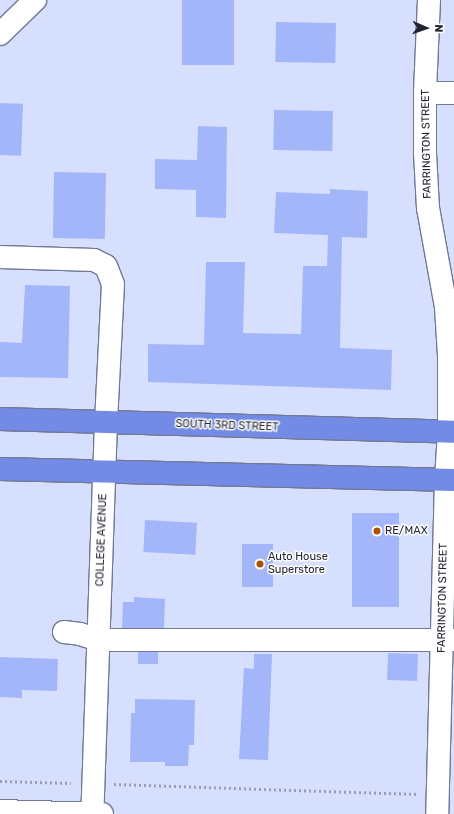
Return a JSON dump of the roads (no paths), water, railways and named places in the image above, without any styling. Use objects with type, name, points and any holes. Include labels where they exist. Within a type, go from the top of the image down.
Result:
[{"type":"highway","name":"SOUTH 3RD STREET","points":[[0,419],[451,432]]},
{"type":"highway","points":[[0,469],[450,480]]},
{"type":"street","points":[[0,34],[35,0]]},
{"type":"street","name":"FARRINGTON STREET","points":[[429,0],[425,93],[425,153],[428,208],[446,307],[451,432],[448,640],[437,804]]},
{"type":"street","points":[[425,93],[454,93]]},
{"type":"street","name":"COLLEGE AVENUE","points":[[0,257],[94,260],[106,266],[113,284],[104,472],[92,814]]},
{"type":"street","points":[[64,632],[80,634],[98,640],[448,640]]},
{"type":"street","points":[[0,811],[102,814]]},
{"type":"place","name":"RE/MAX","points":[[377,531]]},
{"type":"place","name":"Auto House Superstore","points":[[260,564]]}]
